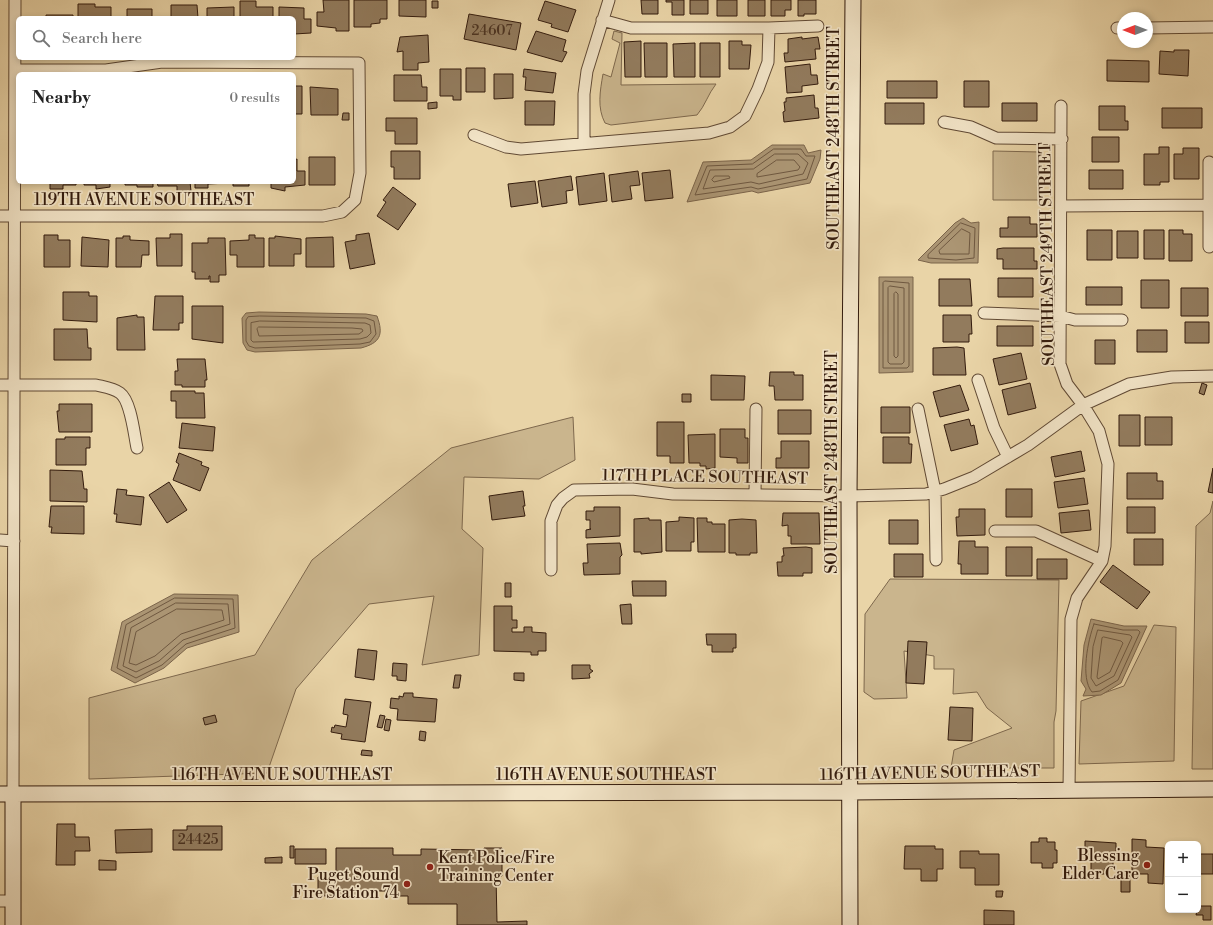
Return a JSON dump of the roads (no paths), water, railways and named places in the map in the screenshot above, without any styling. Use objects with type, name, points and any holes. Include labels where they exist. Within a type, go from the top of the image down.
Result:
[{"type":"main road","name":"SOUTHEAST 248TH STREET","points":[[850,925],[849,496],[852,0]]},
{"type":"main road","name":"116TH AVENUE SOUTHEAST","points":[[6,794],[850,792],[1213,789]]},
{"type":"main road","points":[[6,794],[6,901],[13,925]]},
{"type":"street","points":[[6,794],[14,541],[15,0]]},
{"type":"street","points":[[584,144],[584,94],[587,71],[609,0]]},
{"type":"street","points":[[602,20],[631,28],[769,28],[818,26]]},
{"type":"street","points":[[474,135],[506,147],[521,149],[709,133],[730,127],[745,116],[758,89],[768,62],[769,28]]},
{"type":"street","points":[[1153,28],[1213,28]]},
{"type":"street","name":"119TH AVENUE SOUTHEAST","points":[[0,216],[323,216],[342,212],[354,200],[360,173],[359,63],[162,62],[106,70],[15,70]]},
{"type":"street","name":"SOUTHEAST 249TH STREET","points":[[1061,106],[1060,364],[1067,384],[1083,405],[1099,431],[1108,464],[1105,546],[1102,561],[1077,598],[1071,619],[1069,790]]},
{"type":"street","points":[[944,122],[971,127],[996,138],[1062,139]]},
{"type":"street","points":[[1209,162],[1209,247]]},
{"type":"street","points":[[1061,206],[1209,205]]},
{"type":"street","points":[[984,314],[1060,316],[1075,320],[1122,320]]},
{"type":"street","name":"117TH PLACE SOUTHEAST","points":[[551,570],[552,520],[557,505],[563,498],[574,490],[632,489],[673,494],[755,495],[849,496],[926,494],[974,477],[1028,445],[1083,405],[1129,384],[1172,376],[1213,376]]},
{"type":"street","points":[[978,380],[994,428],[1008,457]]},
{"type":"street","points":[[0,385],[96,385],[111,388],[121,394],[129,408],[137,448]]},
{"type":"street","points":[[755,495],[756,408]]},
{"type":"street","points":[[918,409],[935,491],[936,560]]},
{"type":"street","points":[[995,531],[1036,531],[1102,561]]},
{"type":"street","points":[[0,540],[14,541]]},
{"type":"water","points":[[772,145],[804,145],[808,153],[821,150],[820,159],[810,183],[758,193],[752,191],[687,202],[703,162],[751,160]]},
{"type":"water","points":[[963,218],[971,223],[979,222],[978,263],[931,263],[918,260],[955,223]]},
{"type":"water","points":[[879,277],[913,277],[913,372],[879,373]]},
{"type":"water","points":[[246,313],[366,314],[377,316],[380,333],[376,341],[361,348],[255,352],[247,350],[243,343],[242,318]]},
{"type":"water","points":[[174,594],[238,595],[239,632],[187,648],[164,668],[135,683],[111,670],[122,622]]},
{"type":"water","points":[[1091,619],[1124,626],[1147,626],[1121,683],[1101,695],[1083,696],[1086,689],[1081,681],[1084,645]]},
{"type":"place","name":"Blessing Elder Care","points":[[1147,865]]},
{"type":"place","name":"Kent Police/Fire Training Center","points":[[430,867]]},
{"type":"place","name":"Puget Sound Fire Station 74","points":[[407,884]]}]
